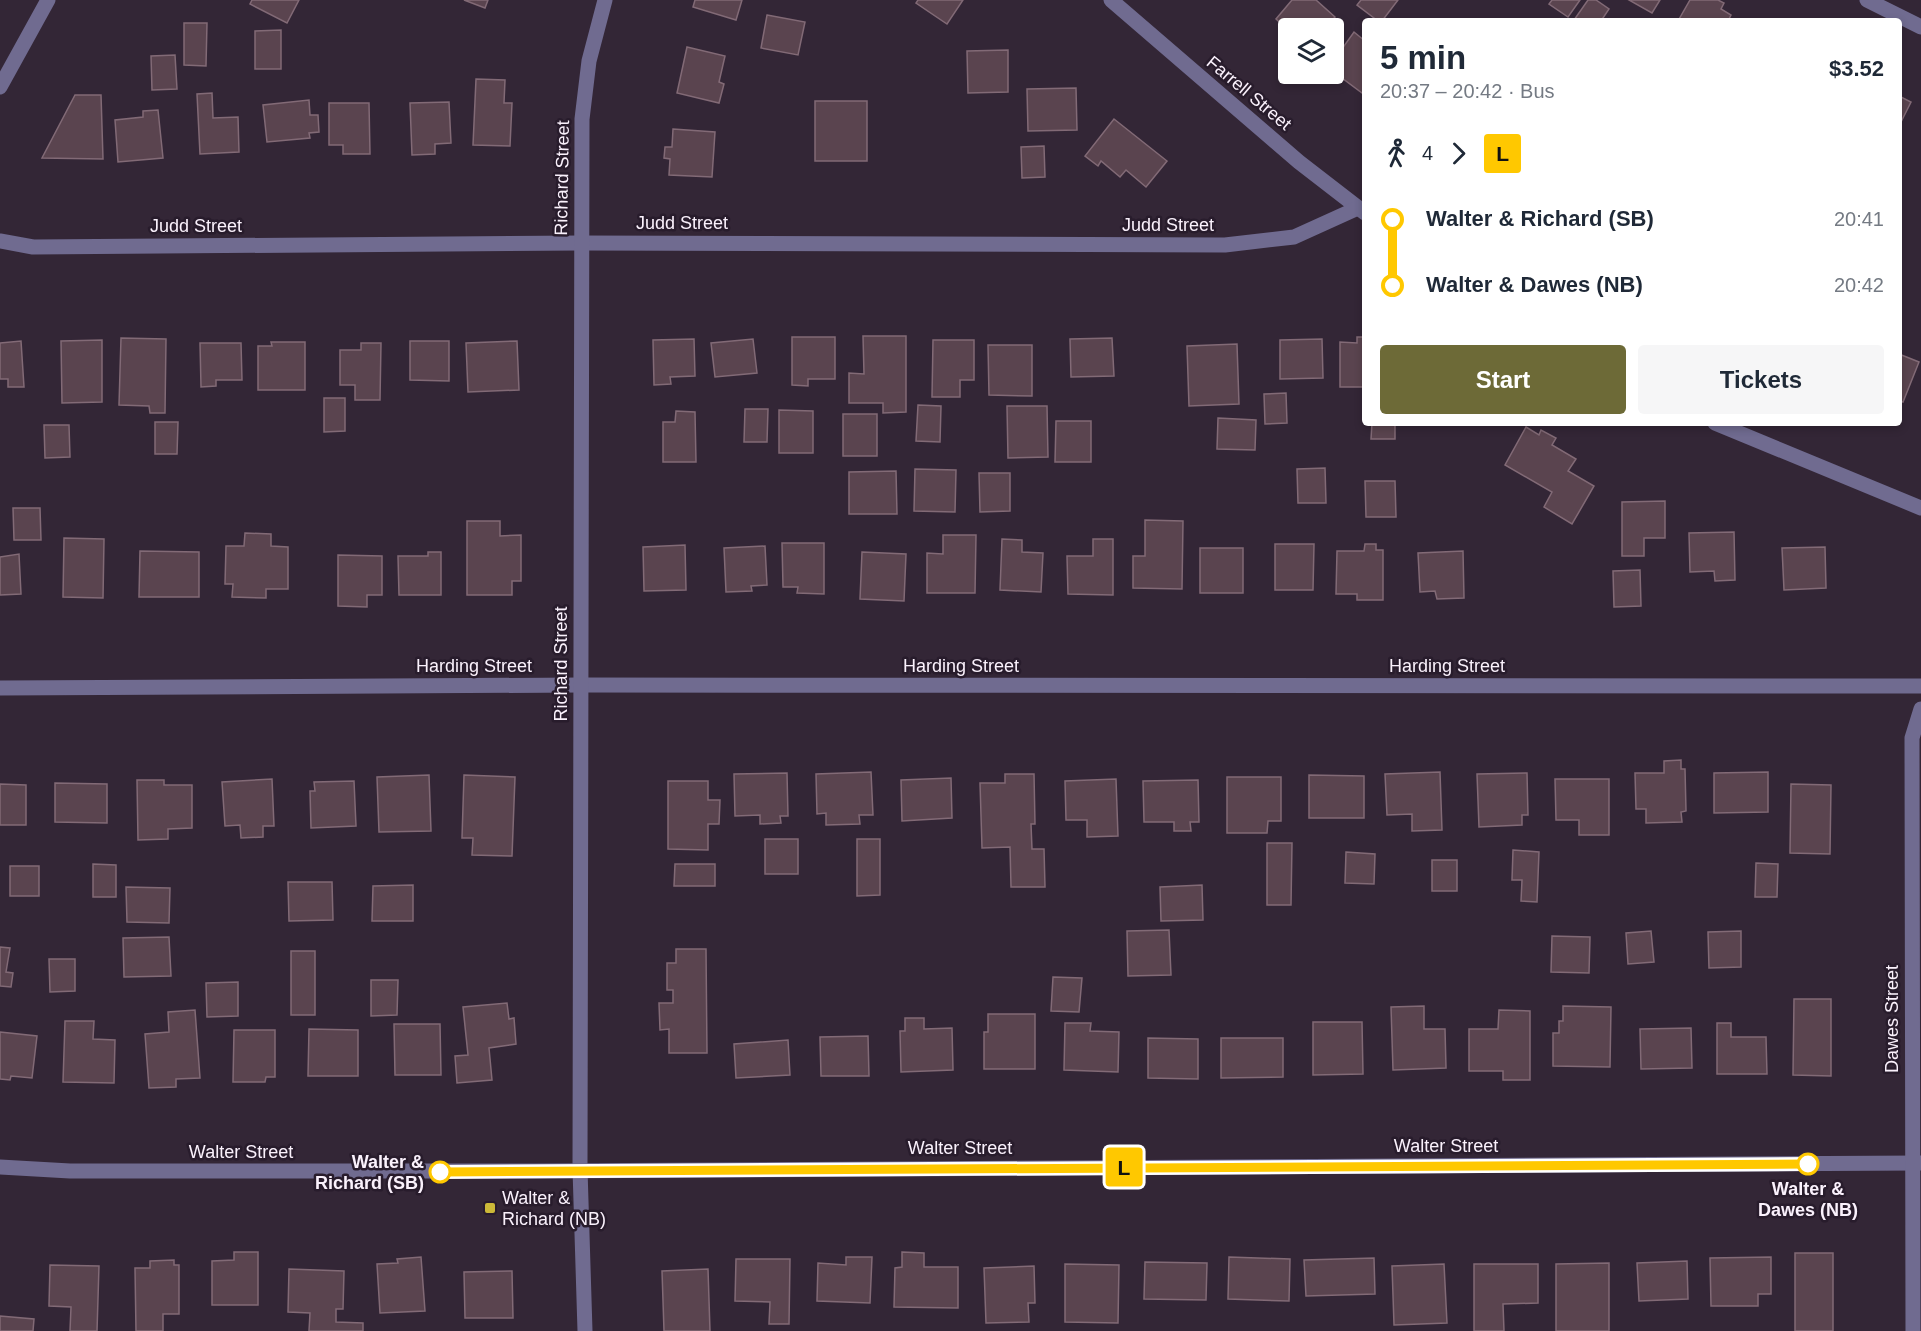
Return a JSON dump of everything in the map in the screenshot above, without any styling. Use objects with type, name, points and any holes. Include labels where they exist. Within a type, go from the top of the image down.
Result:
[{"type":"street","points":[[0,87],[48,0]]},
{"type":"street","name":"Richard Street","points":[[585,1331],[580,1169],[580,243],[582,119],[589,61],[605,0]]},
{"type":"street","name":"Farrell Street","points":[[1111,0],[1361,211]]},
{"type":"street","points":[[1867,0],[1921,27]]},
{"type":"street","name":"Judd Street","points":[[0,241],[33,247],[580,243],[1225,245],[1294,237],[1361,211]]},
{"type":"street","points":[[1722,426],[1921,508]]},
{"type":"street","name":"Harding Street","points":[[0,688],[1921,686]]},
{"type":"street","name":"Dawes Street","points":[[1913,1331],[1916,1163],[1912,738],[1921,709]]},
{"type":"street","name":"Walter Street","points":[[0,1167],[70,1171],[229,1172],[1916,1163]]},
{"type":"building","points":[[252,0],[299,0],[287,23],[250,4]]},
{"type":"building","points":[[464,0],[488,0],[485,8]]},
{"type":"building","points":[[695,0],[742,0],[736,20],[693,7]]},
{"type":"building","points":[[918,0],[963,0],[947,24],[916,3]]},
{"type":"building","points":[[1292,0],[1316,0],[1335,17],[1278,18],[1278,21],[1276,19]]},
{"type":"building","points":[[1361,0],[1398,0],[1384,18],[1374,18],[1357,5]]},
{"type":"building","points":[[1552,0],[1580,0],[1568,17],[1549,4]]},
{"type":"building","points":[[1588,0],[1596,0],[1609,9],[1603,18],[1575,18]]},
{"type":"building","points":[[1629,0],[1660,0],[1652,13]]},
{"type":"building","points":[[1690,0],[1718,0],[1724,3],[1721,9],[1731,15],[1730,18],[1680,18]]},
{"type":"building","points":[[767,15],[805,22],[798,55],[761,48]]},
{"type":"building","points":[[184,23],[207,23],[206,66],[184,65]]},
{"type":"building","points":[[281,30],[281,69],[255,69],[255,31]]},
{"type":"building","points":[[1354,32],[1362,39],[1362,93],[1344,80],[1344,46]]},
{"type":"building","points":[[687,47],[725,56],[719,82],[724,84],[719,103],[677,93]]},
{"type":"building","points":[[1008,50],[1008,92],[968,93],[967,51]]},
{"type":"building","points":[[175,55],[177,89],[152,90],[151,56]]},
{"type":"building","points":[[476,79],[505,80],[504,103],[512,103],[510,146],[473,145]]},
{"type":"building","points":[[1076,88],[1077,130],[1028,131],[1027,89]]},
{"type":"building","points":[[212,93],[213,118],[238,117],[239,152],[200,154],[197,94]]},
{"type":"building","points":[[75,95],[101,95],[103,159],[42,158]]},
{"type":"building","points":[[1902,98],[1911,102],[1902,120]]},
{"type":"building","points":[[309,100],[310,115],[318,115],[319,132],[309,133],[310,138],[267,142],[263,105]]},
{"type":"building","points":[[815,101],[867,101],[867,161],[815,161]]},
{"type":"building","points":[[449,102],[451,143],[435,144],[435,154],[412,155],[410,103]]},
{"type":"building","points":[[329,103],[369,103],[370,154],[343,154],[343,145],[329,145]]},
{"type":"building","points":[[158,110],[163,158],[118,162],[115,120],[143,117],[143,111]]},
{"type":"building","points":[[1114,119],[1167,161],[1146,187],[1126,170],[1120,177],[1101,161],[1098,166],[1085,156]]},
{"type":"building","points":[[673,129],[715,132],[712,177],[669,175],[670,159],[664,158],[665,147],[672,147]]},
{"type":"building","points":[[1044,146],[1045,177],[1022,178],[1021,147]]},
{"type":"building","points":[[863,336],[906,336],[906,412],[883,413],[883,403],[849,403],[849,373],[864,374]]},
{"type":"building","points":[[792,337],[835,337],[835,379],[808,379],[808,386],[792,385]]},
{"type":"building","points":[[1357,337],[1362,337],[1362,387],[1340,387],[1340,342],[1357,343]]},
{"type":"building","points":[[121,338],[166,339],[165,413],[150,413],[149,406],[119,405]]},
{"type":"building","points":[[1112,338],[1114,376],[1071,377],[1070,339]]},
{"type":"building","points":[[694,339],[695,376],[670,377],[671,384],[654,385],[653,340]]},
{"type":"building","points":[[753,339],[757,373],[715,377],[711,343]]},
{"type":"building","points":[[1322,339],[1323,378],[1280,379],[1280,340]]},
{"type":"building","points":[[102,340],[102,402],[62,403],[61,341]]},
{"type":"building","points":[[933,340],[974,340],[974,380],[960,380],[960,397],[932,397]]},
{"type":"building","points":[[21,341],[24,387],[8,387],[8,379],[0,379],[0,343]]},
{"type":"building","points":[[410,341],[449,341],[449,381],[410,380]]},
{"type":"building","points":[[517,341],[519,390],[468,392],[466,343]]},
{"type":"building","points":[[271,342],[305,342],[305,390],[258,390],[258,346],[272,346]]},
{"type":"building","points":[[200,343],[241,343],[242,380],[216,380],[216,386],[201,387]]},
{"type":"building","points":[[361,343],[381,343],[380,400],[355,400],[355,385],[340,385],[340,350],[361,350]]},
{"type":"building","points":[[1237,344],[1239,404],[1189,406],[1187,346]]},
{"type":"building","points":[[988,345],[1032,345],[1032,396],[989,395]]},
{"type":"building","points":[[1902,355],[1919,362],[1902,402]]},
{"type":"building","points":[[1286,393],[1287,423],[1265,424],[1264,394]]},
{"type":"building","points":[[324,398],[345,398],[345,431],[324,432]]},
{"type":"building","points":[[918,405],[941,406],[940,442],[916,441]]},
{"type":"building","points":[[1007,406],[1047,406],[1048,457],[1008,458]]},
{"type":"building","points":[[745,409],[768,409],[767,442],[744,442]]},
{"type":"building","points":[[779,410],[813,411],[813,453],[779,453]]},
{"type":"building","points":[[676,411],[695,412],[696,462],[663,462],[663,422],[675,422]]},
{"type":"building","points":[[843,414],[877,414],[877,456],[843,456]]},
{"type":"building","points":[[1218,418],[1256,420],[1255,450],[1217,449]]},
{"type":"building","points":[[1056,421],[1091,421],[1091,462],[1055,462]]},
{"type":"building","points":[[155,422],[178,422],[177,454],[155,454]]},
{"type":"building","points":[[44,425],[69,425],[70,457],[45,458]]},
{"type":"building","points":[[1372,426],[1395,426],[1395,439],[1371,439]]},
{"type":"building","points":[[1526,427],[1539,435],[1541,430],[1556,438],[1552,445],[1576,459],[1568,471],[1594,486],[1572,524],[1544,507],[1552,492],[1505,465]]},
{"type":"building","points":[[1325,468],[1326,503],[1298,503],[1297,469]]},
{"type":"building","points":[[915,469],[956,470],[955,512],[914,511]]},
{"type":"building","points":[[896,471],[897,514],[849,514],[849,472]]},
{"type":"building","points":[[979,473],[1010,473],[1010,511],[980,512]]},
{"type":"building","points":[[1365,481],[1395,481],[1396,517],[1366,517]]},
{"type":"building","points":[[1665,501],[1665,538],[1644,538],[1644,556],[1622,556],[1622,502]]},
{"type":"building","points":[[13,508],[40,508],[41,540],[14,540]]},
{"type":"building","points":[[1145,520],[1183,521],[1182,589],[1133,588],[1133,556],[1145,556]]},
{"type":"building","points":[[467,521],[500,521],[500,536],[521,535],[521,581],[512,581],[512,595],[467,595]]},
{"type":"building","points":[[1734,532],[1735,580],[1715,581],[1714,571],[1690,572],[1689,533]]},
{"type":"building","points":[[245,533],[271,534],[271,546],[288,547],[288,589],[266,589],[266,598],[232,597],[233,584],[225,584],[226,546],[244,546]]},
{"type":"building","points":[[943,535],[976,535],[975,593],[927,593],[927,553],[943,554]]},
{"type":"building","points":[[64,538],[104,539],[103,598],[63,597]]},
{"type":"building","points":[[1002,539],[1022,540],[1022,552],[1043,553],[1041,592],[1000,590]]},
{"type":"building","points":[[1093,539],[1113,539],[1113,595],[1068,594],[1067,556],[1093,556]]},
{"type":"building","points":[[782,543],[824,543],[824,594],[797,593],[798,587],[783,587]]},
{"type":"building","points":[[1275,544],[1314,544],[1313,590],[1275,590]]},
{"type":"building","points":[[1365,544],[1376,544],[1376,550],[1383,550],[1383,600],[1357,600],[1357,594],[1336,594],[1337,551],[1364,551]]},
{"type":"building","points":[[685,545],[686,590],[644,591],[643,547]]},
{"type":"building","points":[[765,546],[767,585],[751,586],[752,591],[726,592],[724,548]]},
{"type":"building","points":[[1825,547],[1826,588],[1784,590],[1782,548]]},
{"type":"building","points":[[1200,548],[1243,548],[1243,593],[1200,593]]},
{"type":"building","points":[[140,551],[199,552],[199,597],[139,597]]},
{"type":"building","points":[[1463,551],[1464,598],[1437,599],[1435,591],[1420,592],[1418,553]]},
{"type":"building","points":[[428,552],[441,552],[441,595],[399,595],[398,556],[428,556]]},
{"type":"building","points":[[862,552],[906,554],[904,601],[860,599]]},
{"type":"building","points":[[19,554],[21,594],[0,595],[0,557]]},
{"type":"building","points":[[338,555],[382,556],[382,595],[367,595],[367,607],[338,606]]},
{"type":"building","points":[[1640,570],[1641,606],[1614,607],[1613,571]]},
{"type":"building","points":[[1681,760],[1681,769],[1685,769],[1686,811],[1681,812],[1682,822],[1646,823],[1646,809],[1636,809],[1635,773],[1664,773],[1664,761]]},
{"type":"building","points":[[871,772],[873,815],[859,815],[860,824],[826,825],[826,813],[817,814],[816,774]]},
{"type":"building","points":[[1440,772],[1442,830],[1412,831],[1412,814],[1387,815],[1385,774]]},
{"type":"building","points":[[1768,772],[1768,812],[1714,813],[1714,773]]},
{"type":"building","points":[[787,773],[788,816],[780,816],[781,823],[760,824],[760,815],[735,816],[734,774]]},
{"type":"building","points":[[1527,773],[1528,815],[1522,815],[1522,825],[1479,827],[1477,774]]},
{"type":"building","points":[[1005,774],[1034,774],[1035,824],[1031,824],[1032,849],[1044,849],[1045,887],[1011,887],[1010,847],[982,848],[980,783],[1005,783]]},
{"type":"building","points":[[429,775],[431,831],[379,832],[377,777]]},
{"type":"building","points":[[464,775],[515,777],[512,856],[472,855],[473,838],[462,838]]},
{"type":"building","points":[[1309,775],[1364,776],[1364,818],[1309,818]]},
{"type":"building","points":[[1227,777],[1281,777],[1281,821],[1268,821],[1267,833],[1227,833]]},
{"type":"building","points":[[951,778],[952,818],[902,821],[901,780]]},
{"type":"building","points":[[272,779],[274,826],[263,826],[263,837],[241,838],[240,825],[225,826],[222,782]]},
{"type":"building","points":[[1116,779],[1118,836],[1087,837],[1087,820],[1066,820],[1065,781]]},
{"type":"building","points":[[1555,779],[1609,779],[1609,835],[1579,835],[1579,820],[1556,820]]},
{"type":"building","points":[[137,780],[164,780],[164,785],[192,785],[192,828],[168,829],[168,839],[138,840]]},
{"type":"building","points":[[1198,780],[1199,822],[1190,822],[1191,831],[1174,831],[1174,822],[1144,822],[1143,781]]},
{"type":"building","points":[[354,781],[356,826],[311,828],[310,791],[315,791],[314,782]]},
{"type":"building","points":[[668,781],[708,781],[708,800],[720,800],[719,824],[708,824],[708,850],[668,849]]},
{"type":"building","points":[[55,783],[107,784],[107,823],[55,822]]},
{"type":"building","points":[[0,784],[26,785],[26,825],[0,825]]},
{"type":"building","points":[[1791,784],[1831,785],[1830,854],[1790,853]]},
{"type":"building","points":[[765,839],[798,839],[798,874],[765,874]]},
{"type":"building","points":[[857,839],[880,839],[880,895],[857,896]]},
{"type":"building","points":[[1267,843],[1292,843],[1291,905],[1267,905]]},
{"type":"building","points":[[1513,850],[1539,852],[1537,902],[1521,901],[1522,880],[1512,880]]},
{"type":"building","points":[[1346,852],[1375,854],[1374,884],[1345,883]]},
{"type":"building","points":[[1432,860],[1457,860],[1457,891],[1432,891]]},
{"type":"building","points":[[1756,863],[1778,864],[1777,897],[1755,897]]},
{"type":"building","points":[[93,864],[116,865],[116,897],[93,897]]},
{"type":"building","points":[[675,864],[715,864],[715,886],[674,886]]},
{"type":"building","points":[[10,866],[39,866],[39,896],[10,896]]},
{"type":"building","points":[[288,882],[332,882],[333,920],[289,921]]},
{"type":"building","points":[[413,885],[413,921],[372,921],[373,886]]},
{"type":"building","points":[[1202,885],[1203,920],[1161,921],[1160,887]]},
{"type":"building","points":[[126,887],[170,888],[169,923],[127,922]]},
{"type":"building","points":[[1169,930],[1171,975],[1128,976],[1127,931]]},
{"type":"building","points":[[1651,931],[1654,962],[1628,964],[1626,933]]},
{"type":"building","points":[[1741,931],[1741,967],[1709,968],[1708,932]]},
{"type":"building","points":[[1552,936],[1590,937],[1589,973],[1551,972]]},
{"type":"building","points":[[169,937],[171,976],[124,977],[123,938]]},
{"type":"building","points":[[0,947],[10,948],[6,972],[13,973],[11,987],[0,986]]},
{"type":"building","points":[[676,949],[706,949],[707,1053],[669,1053],[669,1029],[660,1030],[659,1003],[673,1003],[673,990],[667,990],[667,963],[676,963]]},
{"type":"building","points":[[291,951],[315,951],[315,1015],[291,1015]]},
{"type":"building","points":[[49,959],[75,959],[75,991],[50,992]]},
{"type":"building","points":[[1053,977],[1082,978],[1079,1012],[1051,1011]]},
{"type":"building","points":[[371,980],[398,980],[397,1015],[371,1016]]},
{"type":"building","points":[[238,982],[238,1016],[207,1017],[206,983]]},
{"type":"building","points":[[1794,999],[1831,999],[1831,1076],[1793,1075]]},
{"type":"building","points":[[507,1003],[509,1019],[514,1018],[516,1044],[489,1048],[492,1080],[457,1083],[455,1056],[468,1055],[463,1007]]},
{"type":"building","points":[[1424,1006],[1424,1029],[1445,1029],[1446,1068],[1393,1070],[1391,1007]]},
{"type":"building","points":[[1563,1006],[1611,1007],[1610,1067],[1553,1066],[1553,1033],[1559,1033],[1559,1021],[1563,1021]]},
{"type":"building","points":[[195,1010],[200,1078],[176,1079],[176,1087],[149,1088],[145,1034],[169,1032],[168,1012]]},
{"type":"building","points":[[1499,1010],[1530,1011],[1530,1080],[1503,1080],[1503,1071],[1469,1071],[1469,1029],[1498,1029]]},
{"type":"building","points":[[988,1014],[1035,1014],[1035,1069],[984,1069],[984,1032],[988,1032]]},
{"type":"building","points":[[905,1018],[924,1018],[924,1029],[952,1028],[953,1070],[901,1072],[900,1031],[905,1031]]},
{"type":"building","points":[[65,1021],[94,1021],[93,1039],[115,1040],[114,1083],[63,1082]]},
{"type":"building","points":[[1313,1022],[1362,1022],[1363,1074],[1313,1075]]},
{"type":"building","points":[[1065,1023],[1091,1023],[1090,1031],[1119,1032],[1118,1072],[1064,1070]]},
{"type":"building","points":[[1717,1023],[1731,1023],[1731,1037],[1766,1037],[1767,1074],[1717,1074]]},
{"type":"building","points":[[394,1024],[440,1024],[441,1075],[395,1075]]},
{"type":"building","points":[[1691,1028],[1692,1068],[1641,1069],[1640,1029]]},
{"type":"building","points":[[309,1029],[358,1030],[358,1076],[308,1076]]},
{"type":"building","points":[[234,1030],[275,1030],[275,1077],[266,1077],[265,1082],[233,1082]]},
{"type":"building","points":[[0,1032],[37,1036],[32,1078],[11,1076],[10,1080],[0,1079]]},
{"type":"building","points":[[868,1036],[869,1076],[821,1076],[820,1037]]},
{"type":"building","points":[[1148,1038],[1198,1039],[1198,1079],[1148,1078]]},
{"type":"building","points":[[1221,1038],[1283,1038],[1283,1077],[1221,1078]]},
{"type":"building","points":[[788,1040],[790,1075],[736,1078],[734,1044]]},
{"type":"building","points":[[234,1252],[258,1252],[258,1305],[212,1305],[212,1261],[234,1260]]},
{"type":"building","points":[[902,1252],[924,1253],[924,1267],[958,1267],[958,1308],[894,1307],[895,1268],[902,1267]]},
{"type":"building","points":[[1795,1253],[1833,1253],[1833,1331],[1795,1331]]},
{"type":"building","points":[[421,1257],[425,1311],[380,1313],[377,1264],[398,1263],[397,1259]]},
{"type":"building","points":[[846,1257],[872,1257],[870,1303],[817,1301],[818,1263],[846,1265]]},
{"type":"building","points":[[1229,1257],[1290,1259],[1289,1301],[1228,1299]]},
{"type":"building","points":[[1771,1257],[1771,1294],[1758,1294],[1758,1306],[1711,1306],[1710,1258]]},
{"type":"building","points":[[1374,1258],[1375,1294],[1306,1296],[1304,1260]]},
{"type":"building","points":[[736,1259],[790,1259],[789,1324],[769,1324],[770,1302],[735,1301]]},
{"type":"building","points":[[174,1260],[174,1265],[179,1265],[179,1314],[163,1314],[163,1331],[136,1331],[135,1268],[150,1268],[150,1261]]},
{"type":"building","points":[[1687,1261],[1688,1299],[1639,1301],[1637,1263]]},
{"type":"building","points":[[1145,1262],[1207,1263],[1206,1300],[1144,1299]]},
{"type":"building","points":[[1609,1263],[1609,1331],[1556,1331],[1556,1264]]},
{"type":"building","points":[[1065,1264],[1119,1265],[1118,1323],[1065,1322]]},
{"type":"building","points":[[1444,1264],[1447,1323],[1394,1325],[1392,1266]]},
{"type":"building","points":[[1474,1264],[1538,1264],[1538,1303],[1503,1304],[1504,1331],[1474,1331]]},
{"type":"building","points":[[50,1265],[99,1266],[97,1331],[70,1331],[71,1307],[49,1306]]},
{"type":"building","points":[[1034,1266],[1035,1303],[1028,1303],[1029,1322],[986,1323],[984,1268]]},
{"type":"building","points":[[289,1269],[344,1271],[343,1309],[336,1309],[336,1322],[363,1323],[363,1331],[309,1331],[310,1313],[288,1312]]},
{"type":"building","points":[[708,1269],[710,1331],[664,1331],[662,1271]]},
{"type":"building","points":[[512,1271],[513,1318],[465,1318],[464,1272]]},
{"type":"building","points":[[0,1316],[34,1319],[33,1331],[0,1331]]},
{"type":"bus line","name":"L","points":[[440,1172],[580,1169],[1808,1164]]},
{"type":"place","name":"Walter & Dawes (NB)","points":[[1808,1164]]},
{"type":"place","name":"Walter & Richard (SB)","points":[[440,1172]]},
{"type":"place","name":"Walter & Richard (NB)","points":[[490,1208]]}]
